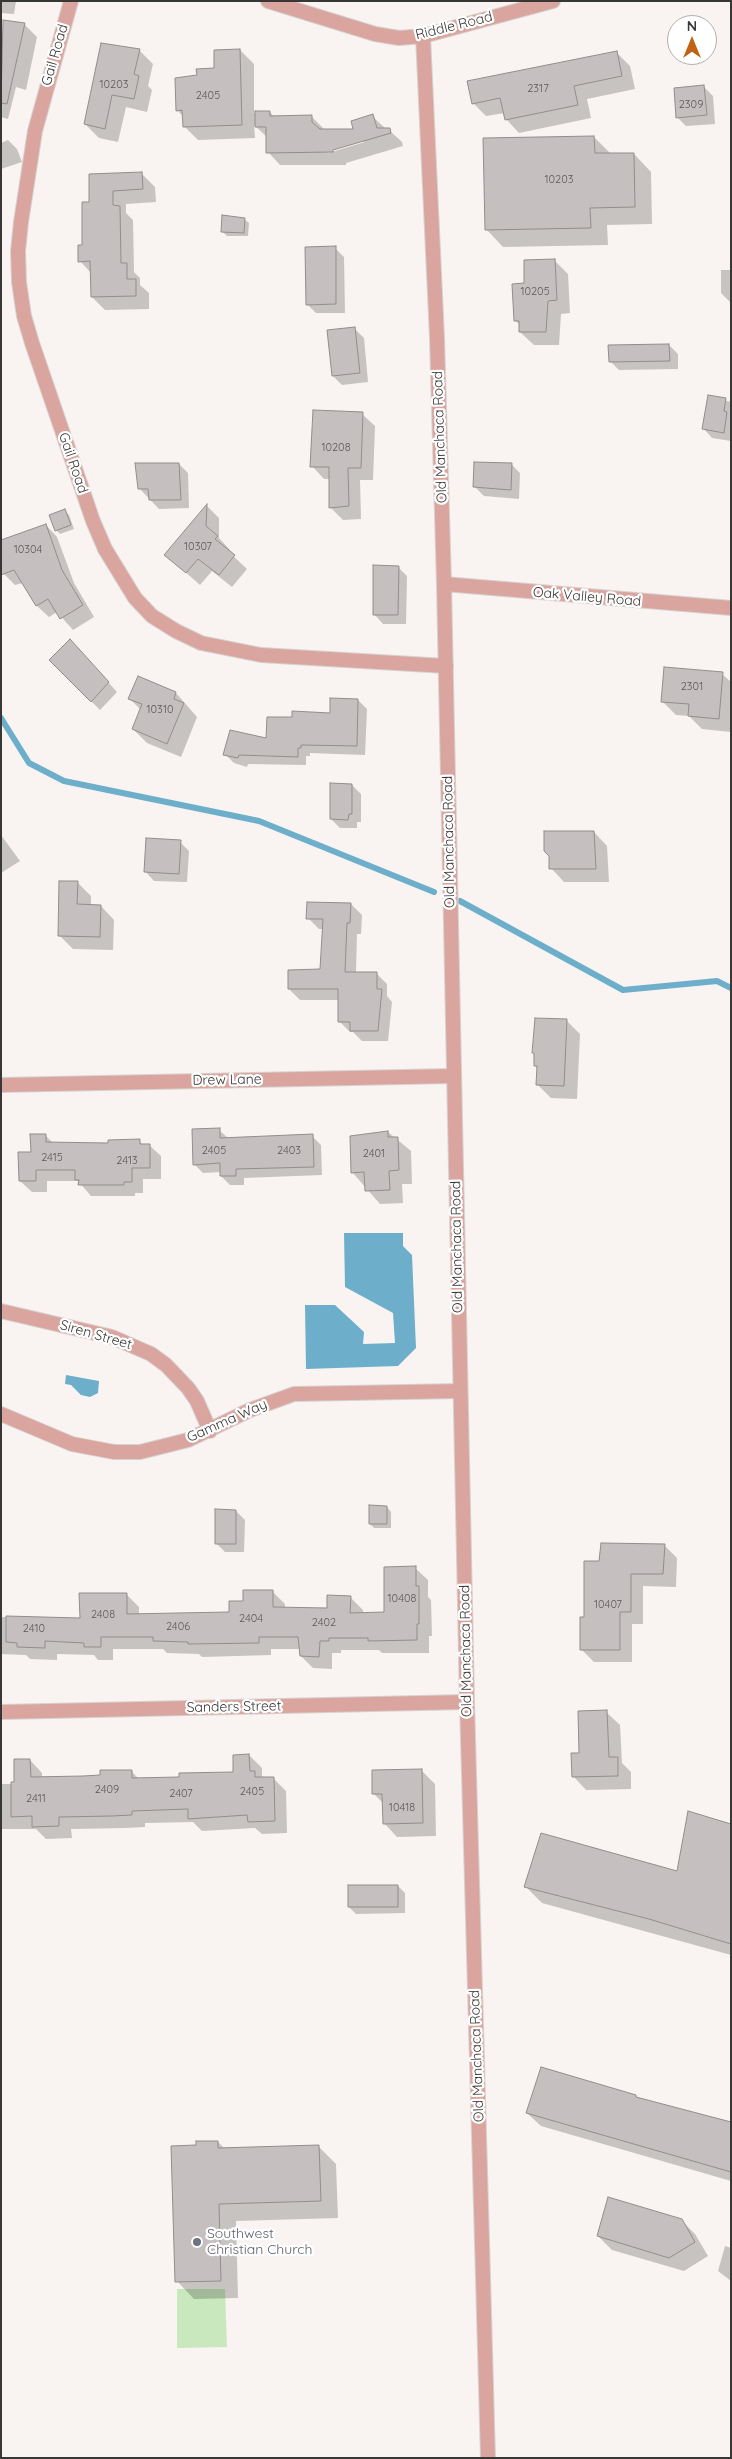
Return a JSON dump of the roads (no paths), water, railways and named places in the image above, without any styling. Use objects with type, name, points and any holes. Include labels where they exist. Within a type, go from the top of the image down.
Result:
[{"type":"street","name":"Gail Road","points":[[71,1],[35,131],[21,222],[18,251],[19,282],[24,316],[32,343],[93,521],[105,549],[135,598],[152,616],[176,631],[201,643],[261,655],[446,666]]},
{"type":"street","name":"Riddle Road","points":[[268,1],[375,34],[399,38],[423,36],[553,1]]},
{"type":"street","name":"Old Manchaca Road","points":[[423,36],[437,338],[444,584],[467,1702],[488,2458]]},
{"type":"street","name":"Oak Valley Road","points":[[444,584],[731,608]]},
{"type":"street","name":"Drew Lane","points":[[1,1085],[453,1076]]},
{"type":"street","name":"Siren Street","points":[[1,1311],[112,1337],[150,1354],[166,1365],[188,1388],[197,1401],[210,1431]]},
{"type":"street","name":"Gamma Way","points":[[1,1414],[72,1444],[114,1452],[140,1452],[188,1440],[250,1410],[294,1394],[460,1391]]},
{"type":"street","name":"Sanders Street","points":[[1,1712],[467,1702]]},
{"type":"water","points":[[344,1233],[403,1233],[403,1246],[412,1255],[416,1348],[398,1366],[306,1369],[305,1305],[335,1305],[364,1332],[363,1344],[395,1343],[393,1313],[345,1287]]},
{"type":"water","points":[[66,1375],[99,1381],[98,1393],[90,1397],[81,1395],[71,1385],[65,1384]]},
{"type":"waterway","points":[[1,718],[29,763],[64,781],[259,821],[434,892]]},
{"type":"waterway","points":[[460,901],[623,990],[717,981],[731,988]]},
{"type":"place","name":"Southwest Christian Church","points":[[197,2242]]}]
